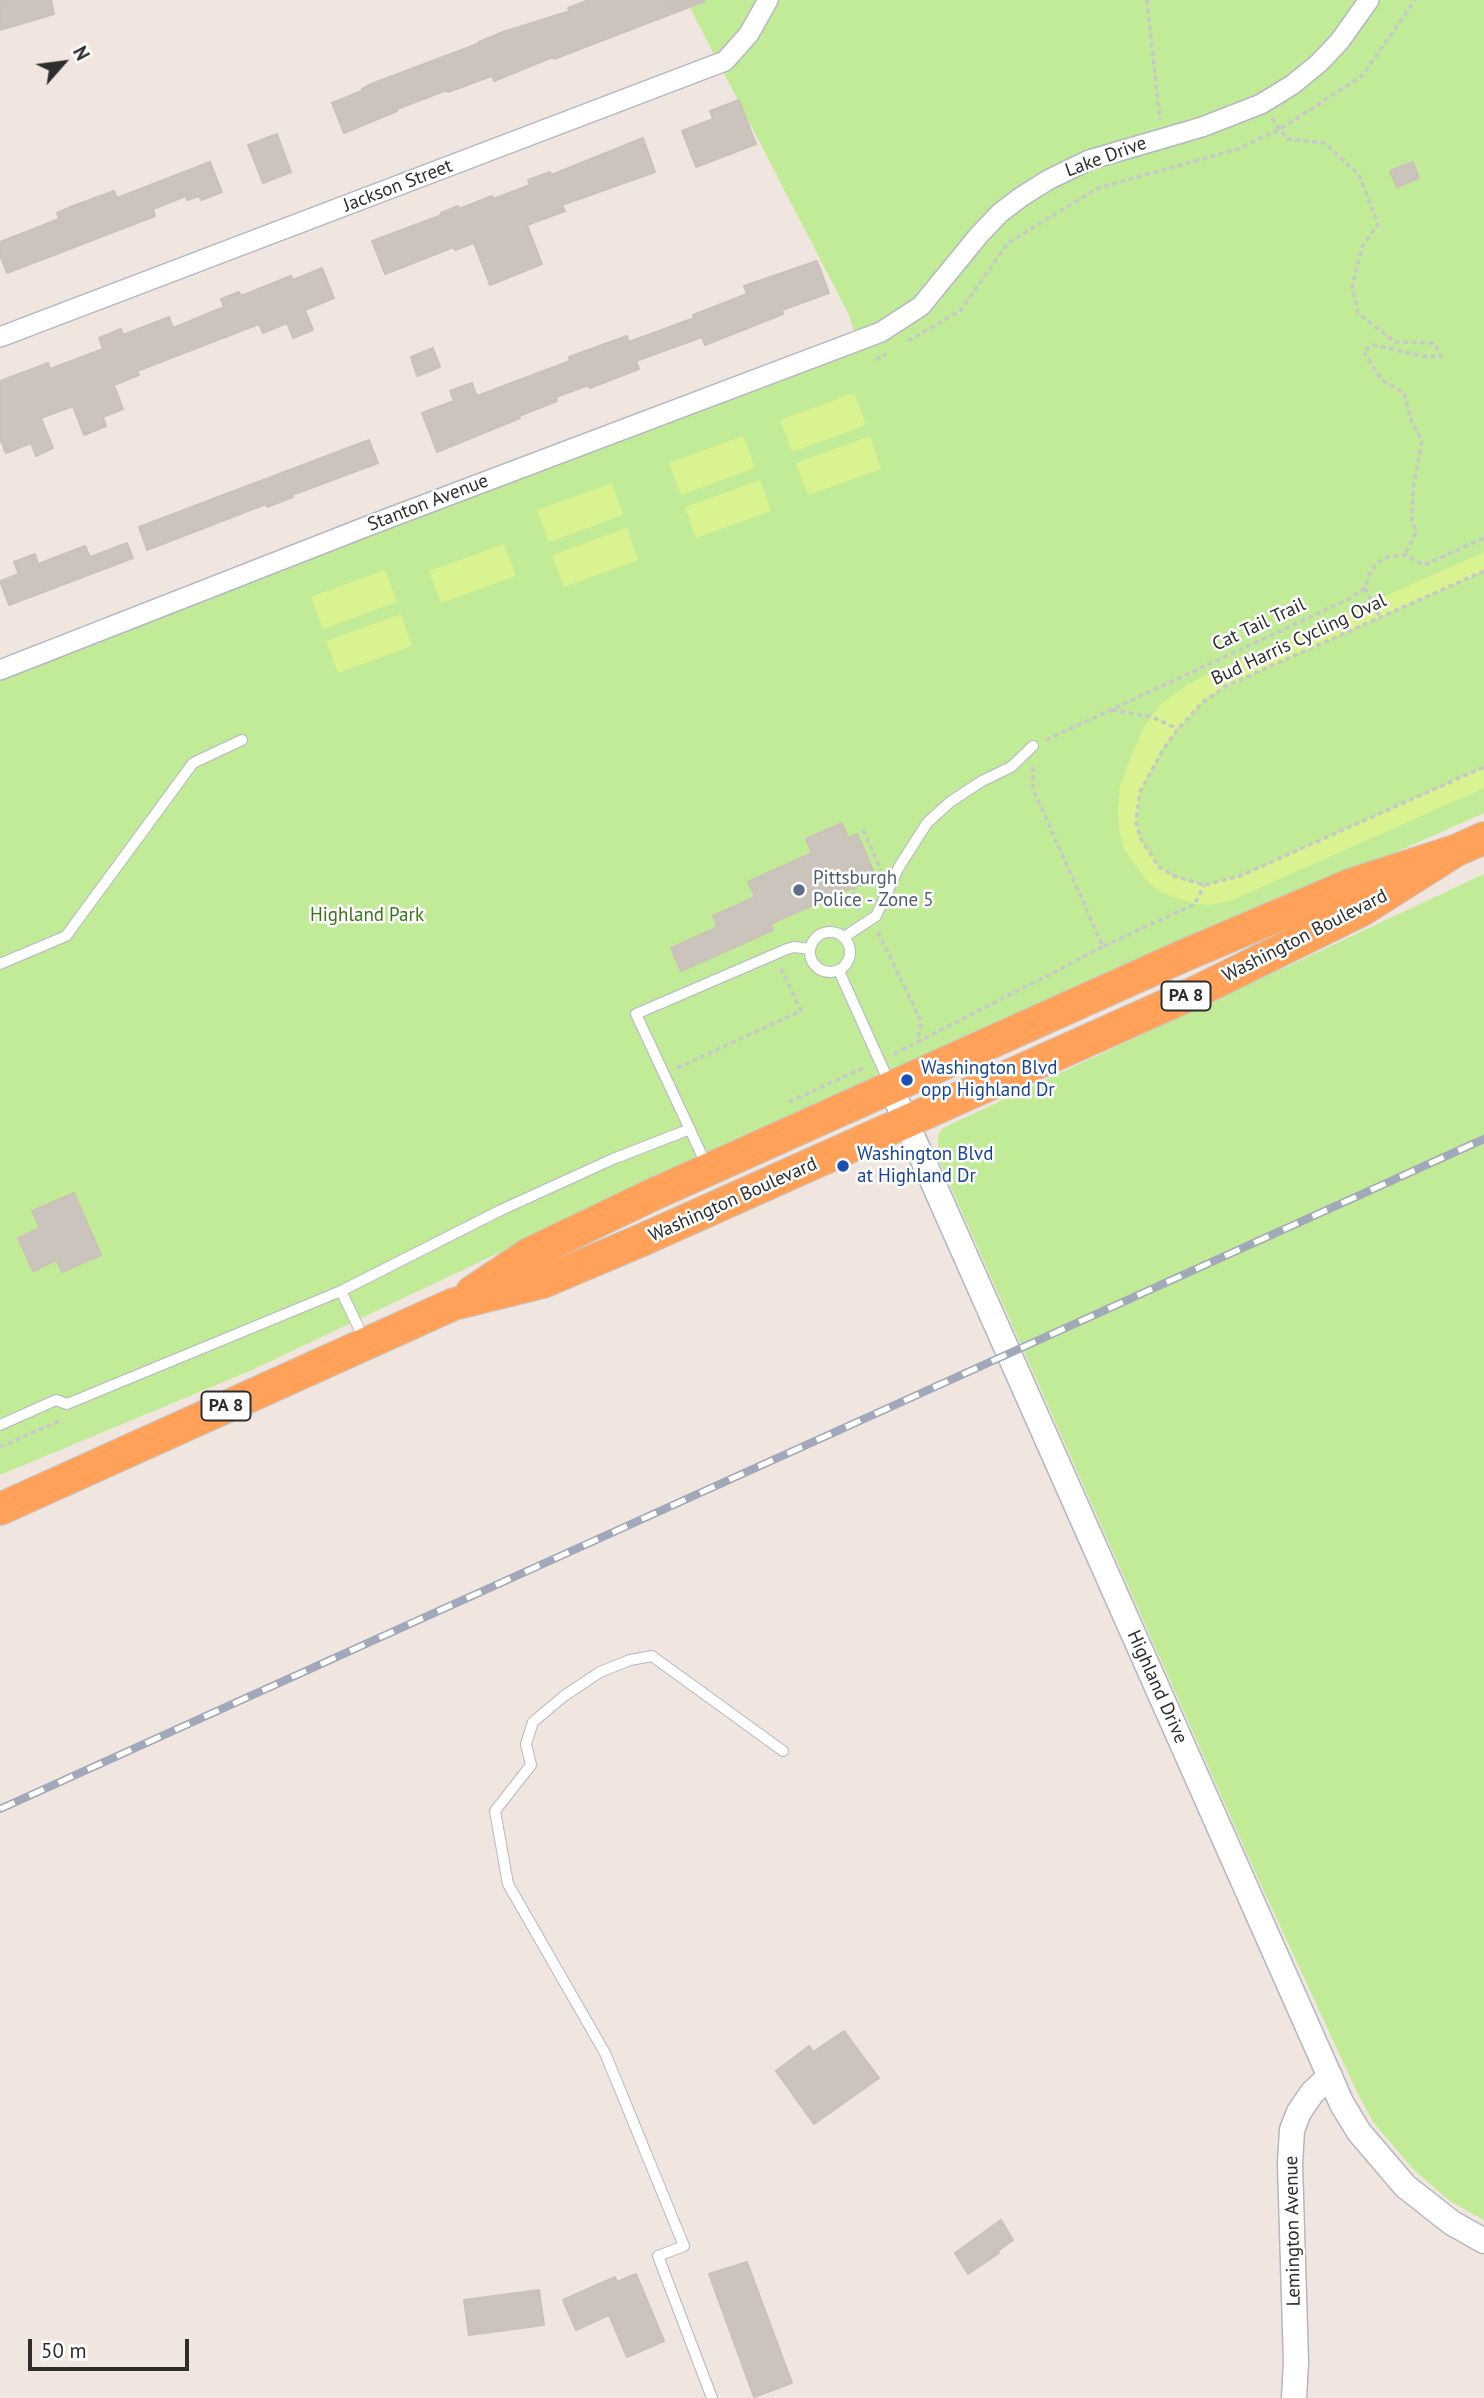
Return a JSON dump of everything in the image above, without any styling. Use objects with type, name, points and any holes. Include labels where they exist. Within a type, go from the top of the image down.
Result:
[{"type":"highway","name":"Washington Boulevard","points":[[0,1509],[454,1304],[529,1254],[708,1170],[885,1074],[1183,956],[1350,885],[1455,851],[1484,838]]},
{"type":"highway","name":"Washington Boulevard","points":[[454,1304],[543,1282],[1198,990],[1362,910],[1455,851]]},
{"type":"street","name":"Jackson Street","points":[[0,337],[725,61],[749,34],[768,0]]},
{"type":"street","name":"Lake Drive","points":[[859,342],[899,322],[921,306],[979,234],[1021,197],[1079,164],[1231,117],[1261,104],[1292,85],[1319,63],[1339,42],[1369,0]]},
{"type":"street","name":"Stanton Avenue","points":[[0,670],[386,519],[859,342]]},
{"type":"street","name":"Highland Drive","points":[[885,1074],[1329,2077],[1359,2132],[1405,2186],[1452,2223],[1484,2241]]},
{"type":"street","name":"Lemington Avenue","points":[[1294,2398],[1296,2362],[1290,2164],[1292,2130],[1299,2112],[1312,2093],[1329,2077]]},
{"type":"lane","points":[[0,964],[66,936],[193,763],[242,740]]},
{"type":"lane","points":[[844,937],[876,916],[899,867],[927,823],[950,802],[982,781],[1011,767],[1032,746]]},
{"type":"lane","points":[[827,932],[839,933],[844,937],[850,949],[850,956],[849,962],[839,971],[832,973],[820,970],[811,961],[810,948],[816,938],[827,932]]},
{"type":"lane","points":[[708,1170],[636,1014],[787,949],[810,948]]},
{"type":"lane","points":[[839,971],[885,1074]]},
{"type":"lane","points":[[0,1425],[56,1400],[66,1404],[341,1292],[501,1210],[690,1129]]},
{"type":"lane","points":[[341,1292],[366,1343]]},
{"type":"lane","points":[[712,2398],[658,2256],[684,2246],[605,2053],[508,1884],[495,1811],[531,1765],[526,1744],[533,1722],[564,1696],[600,1672],[630,1660],[652,1656],[783,1751]]},
{"type":"path","points":[[1147,0],[1162,138]]},
{"type":"path","points":[[900,346],[960,311],[1008,243],[1098,188],[1238,149],[1280,129],[1363,76],[1415,0]]},
{"type":"path","points":[[1261,104],[1287,139],[1325,143],[1359,175],[1378,224],[1362,247],[1352,286],[1358,313],[1395,342],[1434,343],[1441,356],[1428,357],[1374,345],[1363,351],[1382,380],[1404,393],[1411,420],[1422,441],[1413,490],[1412,521],[1416,532],[1405,555]]},
{"type":"path","points":[[876,360],[888,353]]},
{"type":"path","name":"Cat Tail Trail","points":[[1032,746],[1349,598],[1364,589],[1377,563],[1396,555],[1405,555],[1424,565],[1484,538]]},
{"type":"path","name":"Bud Harris Cycling Oval","points":[[1204,885],[1174,877],[1159,866],[1140,838],[1136,822],[1140,792],[1164,748],[1178,729],[1203,702],[1226,686],[1484,570]]},
{"type":"path","points":[[1364,589],[1380,617]]},
{"type":"path","points":[[1110,710],[1152,717],[1178,729]]},
{"type":"path","points":[[885,1074],[920,1040],[1103,947],[1195,904],[1204,885],[1240,876],[1484,767]]},
{"type":"path","points":[[1033,789],[1103,947]]},
{"type":"path","points":[[863,830],[882,872]]},
{"type":"path","points":[[862,911],[857,909],[853,901],[852,890],[879,877]]},
{"type":"path","points":[[873,928],[881,935],[922,1023],[918,1035],[926,1053]]},
{"type":"path","points":[[677,1068],[801,1011],[780,965],[783,963]]},
{"type":"path","points":[[0,1447],[57,1422]]},
{"type":"green space","name":"Highland Park","points":[[686,0],[1484,0],[1484,813],[568,1220],[252,1370],[0,1475],[0,670],[858,342],[848,313]]},
{"type":"green space","points":[[854,393],[866,425],[792,452],[780,420]]},
{"type":"green space","points":[[743,436],[755,468],[681,495],[669,463]]},
{"type":"green space","points":[[870,436],[881,469],[808,495],[796,463]]},
{"type":"green space","points":[[760,480],[771,511],[696,538],[685,507]]},
{"type":"green space","points":[[612,483],[623,515],[549,542],[537,510]]},
{"type":"green space","points":[[627,528],[638,560],[564,587],[552,555]]},
{"type":"green space","points":[[504,544],[516,576],[441,603],[429,571]]},
{"type":"green space","points":[[1484,552],[1484,571],[1226,686],[1203,702],[1164,748],[1140,792],[1136,822],[1140,838],[1159,867],[1174,877],[1204,885],[1240,876],[1484,767],[1484,788],[1230,901],[1210,905],[1195,904],[1162,893],[1148,882],[1125,851],[1119,830],[1118,809],[1120,786],[1134,749],[1144,727],[1160,705],[1188,684]]},
{"type":"green space","points":[[385,570],[397,602],[323,629],[311,597]]},
{"type":"green space","points":[[401,614],[412,646],[338,673],[326,641]]},
{"type":"green space","points":[[1484,874],[1484,2220],[1450,2201],[1413,2169],[1373,2122],[1357,2092],[1256,1874],[938,1158],[938,1135],[943,1128]]},
{"type":"building","points":[[0,0],[51,0],[54,14],[0,30]]},
{"type":"building","points":[[589,0],[705,1],[494,81],[492,76],[448,92],[447,90],[344,133],[332,103],[362,91],[371,84],[503,32],[570,11],[568,8]]},
{"type":"building","points":[[739,100],[756,144],[696,167],[682,131],[713,119],[710,111]]},
{"type":"building","points":[[277,134],[291,172],[263,183],[248,145]]},
{"type":"building","points":[[643,138],[655,172],[562,205],[565,211],[527,225],[542,264],[490,285],[474,243],[455,250],[454,247],[385,274],[372,241],[442,215],[441,213],[458,206],[459,209],[530,185],[528,180],[550,172],[551,175]]},
{"type":"building","points":[[210,162],[222,192],[201,200],[199,196],[187,200],[186,196],[153,209],[155,216],[7,273],[0,255],[0,242],[59,219],[57,213],[73,206],[114,191],[117,198]]},
{"type":"building","points":[[1413,162],[1419,178],[1397,187],[1390,171]]},
{"type":"building","points":[[817,261],[829,293],[782,310],[783,314],[705,345],[702,337],[636,361],[639,369],[590,388],[589,385],[556,397],[557,401],[437,452],[422,413],[454,401],[450,391],[472,383],[477,396],[627,336],[629,342],[694,318],[693,315],[747,294],[744,286]]},
{"type":"building","points":[[322,268],[334,298],[305,310],[313,330],[293,338],[287,323],[263,333],[259,324],[137,371],[139,375],[114,385],[123,409],[103,417],[106,426],[84,435],[73,406],[41,418],[53,448],[36,456],[31,443],[6,453],[0,439],[0,381],[48,363],[50,369],[103,349],[99,338],[121,329],[123,335],[169,317],[173,328],[224,307],[221,299],[239,292],[241,296],[291,276],[293,280]]},
{"type":"building","points":[[433,348],[440,367],[417,376],[411,357]]},
{"type":"building","points":[[369,440],[378,463],[147,550],[139,527]]},
{"type":"building","points":[[127,543],[133,558],[9,605],[0,581],[19,574],[14,562],[35,554],[38,564],[85,546],[90,557]]},
{"type":"building","name":"Pittsburgh Police - Zone 5","points":[[842,823],[848,838],[857,834],[876,877],[770,924],[773,930],[681,971],[671,948],[718,927],[713,916],[755,897],[748,882],[812,853],[806,839]]},
{"type":"building","points":[[74,1193],[101,1255],[62,1272],[57,1260],[33,1271],[18,1238],[40,1228],[32,1211]]},
{"type":"building","points":[[844,2031],[879,2078],[814,2124],[776,2071],[809,2046],[813,2052]]},
{"type":"building","points":[[1001,2220],[1013,2240],[968,2274],[955,2253]]},
{"type":"building","points":[[747,2262],[792,2383],[754,2397],[709,2274]]},
{"type":"building","points":[[636,2274],[664,2341],[627,2357],[609,2315],[576,2330],[563,2300],[615,2277],[617,2282]]},
{"type":"building","points":[[539,2290],[544,2325],[469,2335],[464,2300]]},
{"type":"railway","points":[[0,1809],[1484,1139]]},
{"type":"place","name":"Pittsburgh Police - Zone 5","points":[[799,890]]},
{"type":"place","name":"Washington Blvd opp Highland Dr","points":[[907,1080]]},
{"type":"place","name":"Washington Blvd at Highland Dr","points":[[843,1166]]}]
